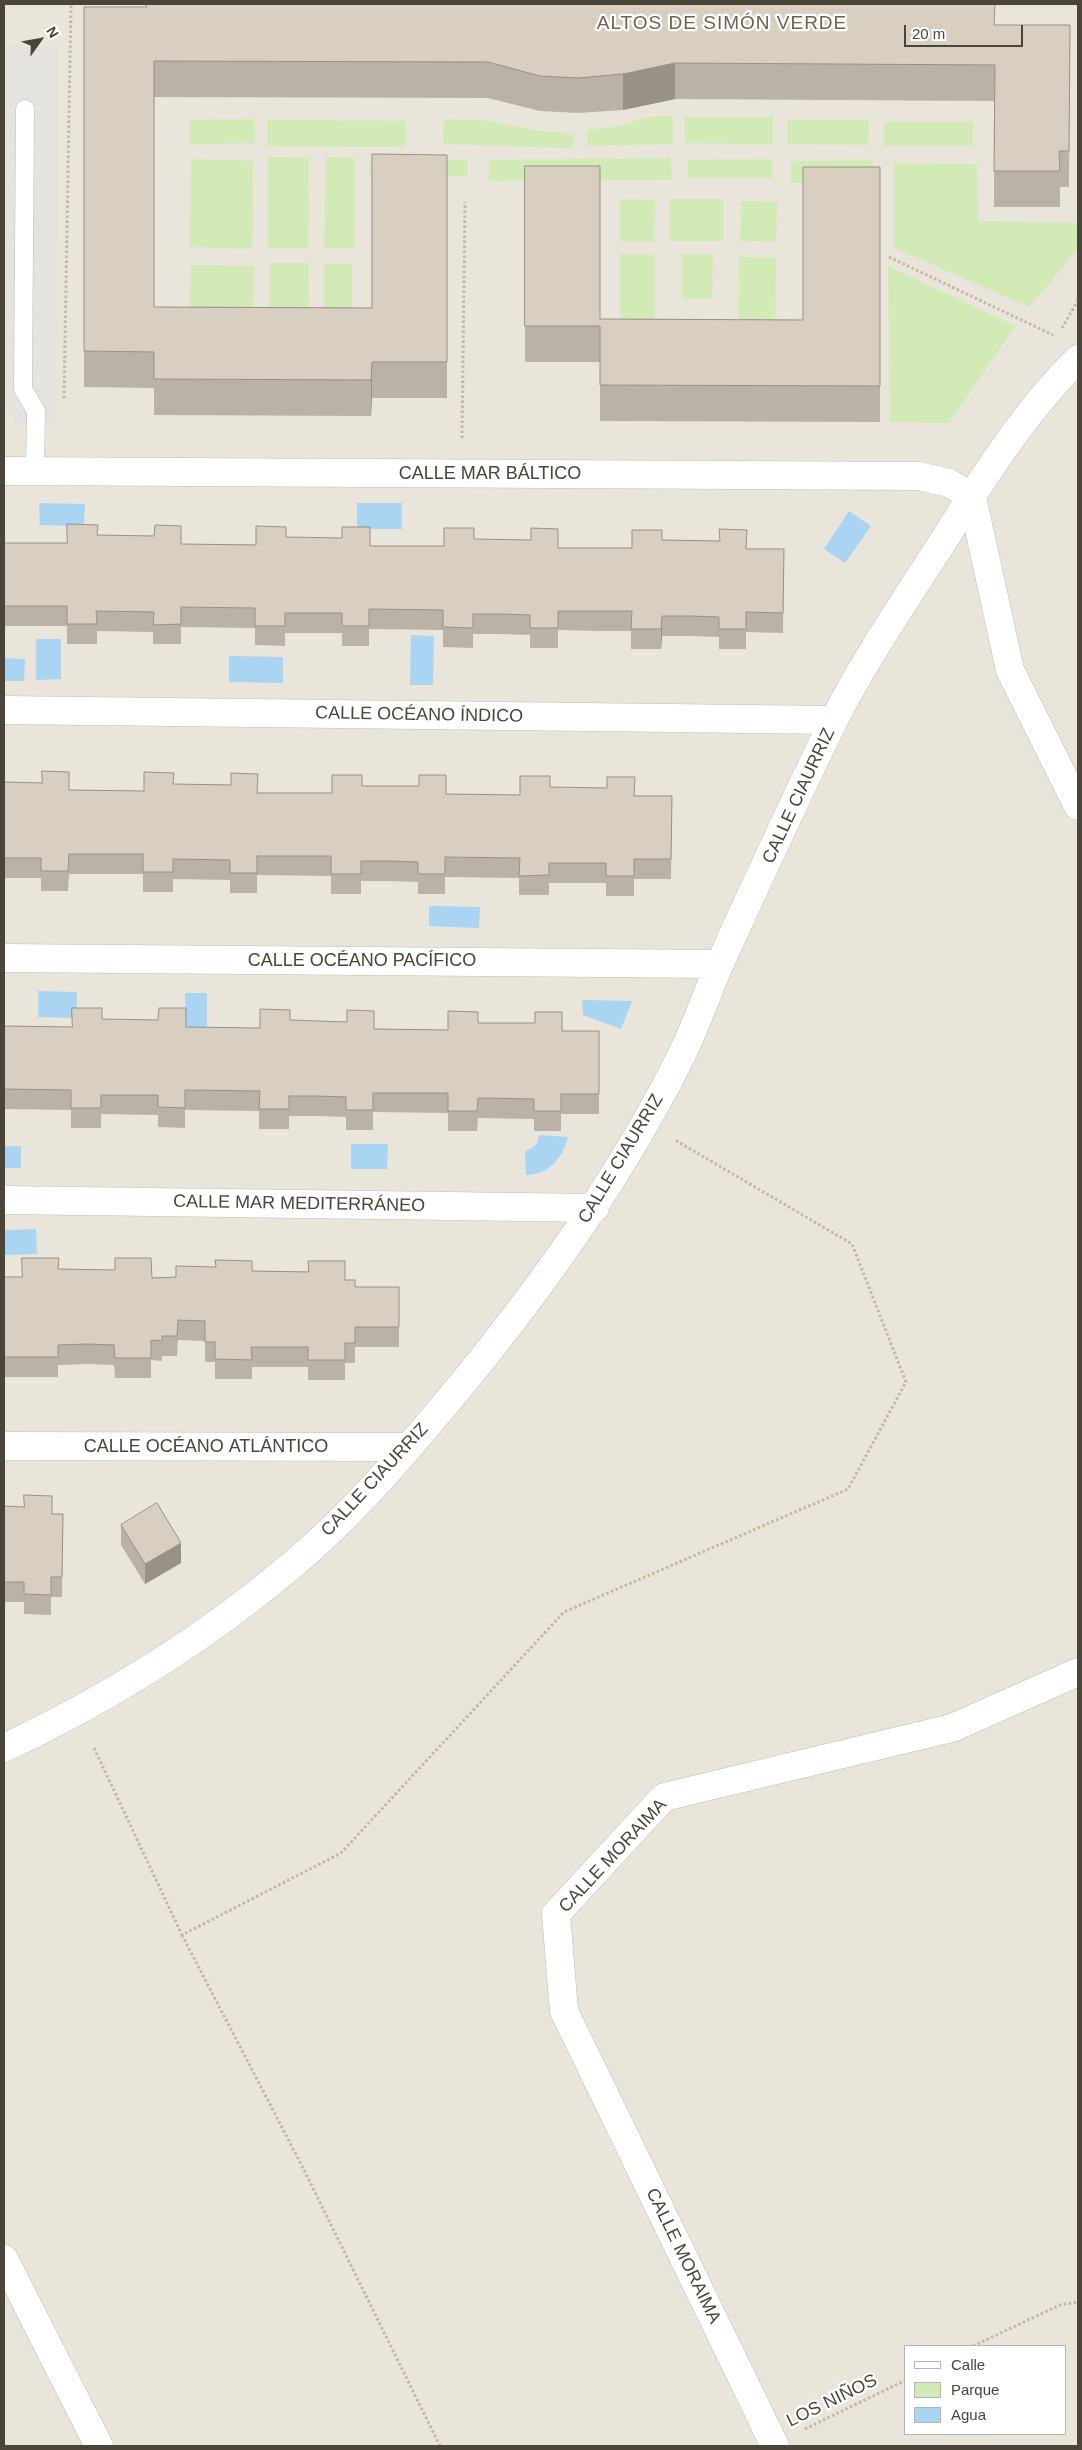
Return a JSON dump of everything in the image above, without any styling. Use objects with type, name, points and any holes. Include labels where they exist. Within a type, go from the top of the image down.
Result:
[{"type":"street","name":"CALLE CIAURRIZ","points":[[1039,404],[1065,335]]},
{"type":"street","name":"CALLE CIAURRIZ","points":[[4,1748],[51,1726],[136,1675],[238,1609],[295,1562],[354,1507],[409,1447],[506,1331],[595,1208],[684,1051],[720,964],[834,720],[896,615],[972,497],[1039,404],[1078,359]]},
{"type":"street","name":"CALLE MAR BÁLTICO","points":[[4,471],[919,476],[949,483],[972,497]]},
{"type":"street","points":[[972,497],[1010,670],[1078,806]]},
{"type":"street","name":"CALLE OCÉANO ÍNDICO","points":[[4,710],[834,720]]},
{"type":"street","name":"CALLE OCÉANO PACÍFICO","points":[[4,958],[720,964]]},
{"type":"street","name":"CALLE MAR MEDITERRÁNEO","points":[[4,1200],[595,1208]]},
{"type":"street","name":"CALLE OCÉANO ATLÁNTICO","points":[[4,1446],[409,1447]]},
{"type":"street","name":"CALLE MORAIMA","points":[[775,2445],[564,2011],[556,1914],[664,1797],[952,1728],[1078,1672]]},
{"type":"street","points":[[4,2260],[98,2446]]},
{"type":"lane","points":[[25,109],[23,389],[36,411],[35,471]]},
{"type":"path","points":[[64,402],[71,4]]},
{"type":"path","points":[[461,474],[465,202]]},
{"type":"path","points":[[889,257],[1065,335],[1078,300]]},
{"type":"path","points":[[182,1935],[341,1852],[564,1612],[848,1489],[906,1382],[852,1244],[644,1122]]},
{"type":"path","points":[[94,1748],[182,1935],[302,2166],[440,2446]]},
{"type":"path","points":[[975,2345],[1060,2305],[1078,2302]]},
{"type":"path","name":"LOS NIÑOS","points":[[775,2445],[904,2381]]},
{"type":"shaded area","points":[[4,4],[1078,4],[1078,2446],[4,2446]]},
{"type":"shaded area","points":[[4,46],[58,47],[56,425],[15,424],[14,410],[4,410]]},
{"type":"green space","points":[[673,116],[673,144],[587,146],[587,130],[620,126],[647,117]]},
{"type":"green space","points":[[685,117],[773,117],[773,144],[685,143]]},
{"type":"green space","points":[[254,119],[255,143],[190,144],[190,120]]},
{"type":"green space","points":[[444,119],[491,121],[532,130],[574,134],[573,148],[443,144]]},
{"type":"green space","points":[[267,120],[406,121],[406,147],[267,146]]},
{"type":"green space","points":[[787,120],[869,120],[868,145],[787,144]]},
{"type":"green space","points":[[884,122],[973,122],[973,146],[884,146]]},
{"type":"green space","points":[[268,157],[309,158],[308,248],[268,248]]},
{"type":"green space","points":[[326,157],[355,158],[354,248],[324,248]]},
{"type":"green space","points":[[671,158],[672,180],[489,181],[489,160]]},
{"type":"green space","points":[[191,159],[253,161],[252,249],[190,247]]},
{"type":"green space","points":[[772,159],[772,178],[688,178],[688,160]]},
{"type":"green space","points":[[467,160],[467,176],[369,178],[369,162]]},
{"type":"green space","points":[[873,160],[874,182],[791,183],[791,161]]},
{"type":"green space","points":[[894,163],[977,164],[978,221],[1078,223],[1078,249],[1029,307],[894,248]]},
{"type":"green space","points":[[620,199],[655,200],[654,242],[620,241]]},
{"type":"green space","points":[[670,199],[723,199],[723,241],[669,241]]},
{"type":"green space","points":[[741,201],[777,202],[776,242],[740,241]]},
{"type":"green space","points":[[620,254],[655,255],[655,340],[620,340]]},
{"type":"green space","points":[[682,254],[713,254],[712,299],[682,299]]},
{"type":"green space","points":[[739,257],[776,258],[775,342],[738,342]]},
{"type":"green space","points":[[270,263],[309,263],[308,332],[269,331]]},
{"type":"green space","points":[[324,264],[352,264],[352,331],[324,331]]},
{"type":"green space","points":[[191,265],[254,266],[253,331],[189,330]]},
{"type":"green space","points":[[888,266],[1015,326],[949,423],[890,422]]},
{"type":"water","points":[[39,503],[85,504],[84,526],[40,525]]},
{"type":"water","points":[[357,503],[402,503],[402,529],[357,529]]},
{"type":"water","points":[[849,511],[871,526],[845,563],[824,549]]},
{"type":"water","points":[[411,635],[434,636],[433,685],[410,685]]},
{"type":"water","points":[[36,639],[61,639],[61,679],[36,680]]},
{"type":"water","points":[[229,656],[283,657],[283,683],[229,682]]},
{"type":"water","points":[[4,658],[25,659],[24,681],[4,681]]},
{"type":"water","points":[[429,906],[480,907],[479,928],[429,926]]},
{"type":"water","points":[[38,991],[77,992],[77,1018],[38,1017]]},
{"type":"water","points":[[185,993],[207,993],[207,1034],[186,1034]]},
{"type":"water","points":[[582,1000],[632,1001],[621,1029],[583,1015]]},
{"type":"water","points":[[539,1135],[568,1137],[563,1151],[554,1164],[542,1172],[526,1175],[525,1152],[537,1144]]},
{"type":"water","points":[[351,1144],[388,1144],[387,1169],[351,1169]]},
{"type":"water","points":[[4,1146],[21,1146],[21,1168],[4,1168]]},
{"type":"water","points":[[36,1229],[37,1254],[4,1255],[4,1230]]},
{"type":"building","points":[[146,4],[995,4],[994,25],[1070,25],[1069,151],[1059,151],[1060,171],[994,171],[995,65],[675,63],[623,74],[578,78],[540,76],[488,62],[154,61],[154,307],[372,308],[372,154],[447,155],[447,362],[372,362],[371,380],[154,379],[154,352],[84,351],[84,7],[146,7]]},
{"type":"building","points":[[525,166],[600,166],[600,319],[803,320],[803,167],[880,167],[880,386],[600,385],[600,326],[525,326]]},
{"type":"building","points":[[67,524],[98,525],[97,535],[154,536],[155,525],[181,526],[181,544],[256,545],[256,526],[286,527],[286,537],[342,538],[342,527],[370,527],[370,546],[444,546],[444,528],[474,528],[474,539],[531,540],[531,528],[558,529],[558,548],[632,548],[632,530],[662,530],[662,540],[720,541],[719,529],[747,530],[746,549],[784,549],[783,613],[746,612],[746,629],[719,629],[719,617],[662,616],[661,629],[631,629],[632,611],[558,611],[558,628],[530,628],[530,615],[473,614],[473,628],[443,627],[443,610],[369,609],[369,626],[342,626],[342,613],[285,613],[285,626],[255,626],[255,608],[181,607],[181,624],[153,625],[154,612],[96,611],[97,624],[67,624],[67,606],[4,606],[4,543],[67,543]]},
{"type":"building","points":[[42,771],[69,772],[69,790],[144,791],[144,772],[174,773],[173,784],[231,785],[231,773],[258,774],[257,793],[332,793],[332,775],[362,775],[362,786],[419,786],[419,775],[446,775],[446,794],[520,795],[520,776],[550,776],[550,787],[607,788],[607,777],[635,777],[634,796],[672,796],[671,859],[634,859],[634,876],[606,876],[606,863],[549,863],[549,875],[519,876],[520,858],[445,857],[445,874],[418,874],[418,862],[361,861],[361,874],[331,874],[331,856],[257,856],[257,873],[230,873],[230,860],[173,859],[173,872],[143,872],[143,854],[69,854],[68,871],[41,871],[41,858],[4,858],[4,782],[42,783]]},
{"type":"building","points":[[72,1008],[102,1008],[102,1019],[158,1020],[159,1008],[186,1008],[186,1027],[260,1028],[260,1009],[290,1010],[290,1020],[347,1022],[347,1010],[374,1011],[374,1029],[448,1030],[448,1011],[478,1012],[478,1023],[535,1023],[535,1012],[562,1012],[562,1031],[599,1031],[599,1094],[561,1094],[561,1111],[534,1111],[534,1099],[478,1098],[477,1111],[448,1111],[448,1093],[373,1093],[373,1110],[346,1110],[346,1097],[318,1096],[289,1096],[289,1109],[259,1109],[260,1091],[185,1090],[185,1108],[158,1107],[158,1095],[101,1095],[101,1108],[71,1108],[71,1090],[4,1089],[4,1026],[72,1027]]},
{"type":"building","points":[[22,1258],[59,1258],[58,1269],[115,1270],[115,1258],[151,1258],[152,1278],[176,1277],[176,1266],[216,1267],[215,1260],[252,1261],[252,1271],[309,1272],[308,1261],[345,1261],[345,1280],[355,1280],[355,1287],[399,1287],[399,1327],[355,1327],[355,1343],[345,1343],[345,1360],[308,1360],[308,1347],[251,1347],[252,1360],[215,1359],[215,1342],[205,1342],[205,1321],[178,1320],[177,1336],[162,1336],[162,1341],[151,1340],[151,1358],[115,1358],[114,1345],[88,1344],[58,1345],[58,1357],[4,1357],[4,1277],[22,1277]]},
{"type":"building","points":[[24,1495],[52,1496],[52,1514],[63,1514],[62,1577],[51,1577],[51,1595],[24,1594],[24,1582],[4,1582],[4,1506],[24,1507]]},
{"type":"building","points":[[157,1503],[181,1543],[145,1564],[121,1525]]},
{"type":"district","name":"ALTOS DE SIMÓN VERDE","points":[[722,24]]}]
